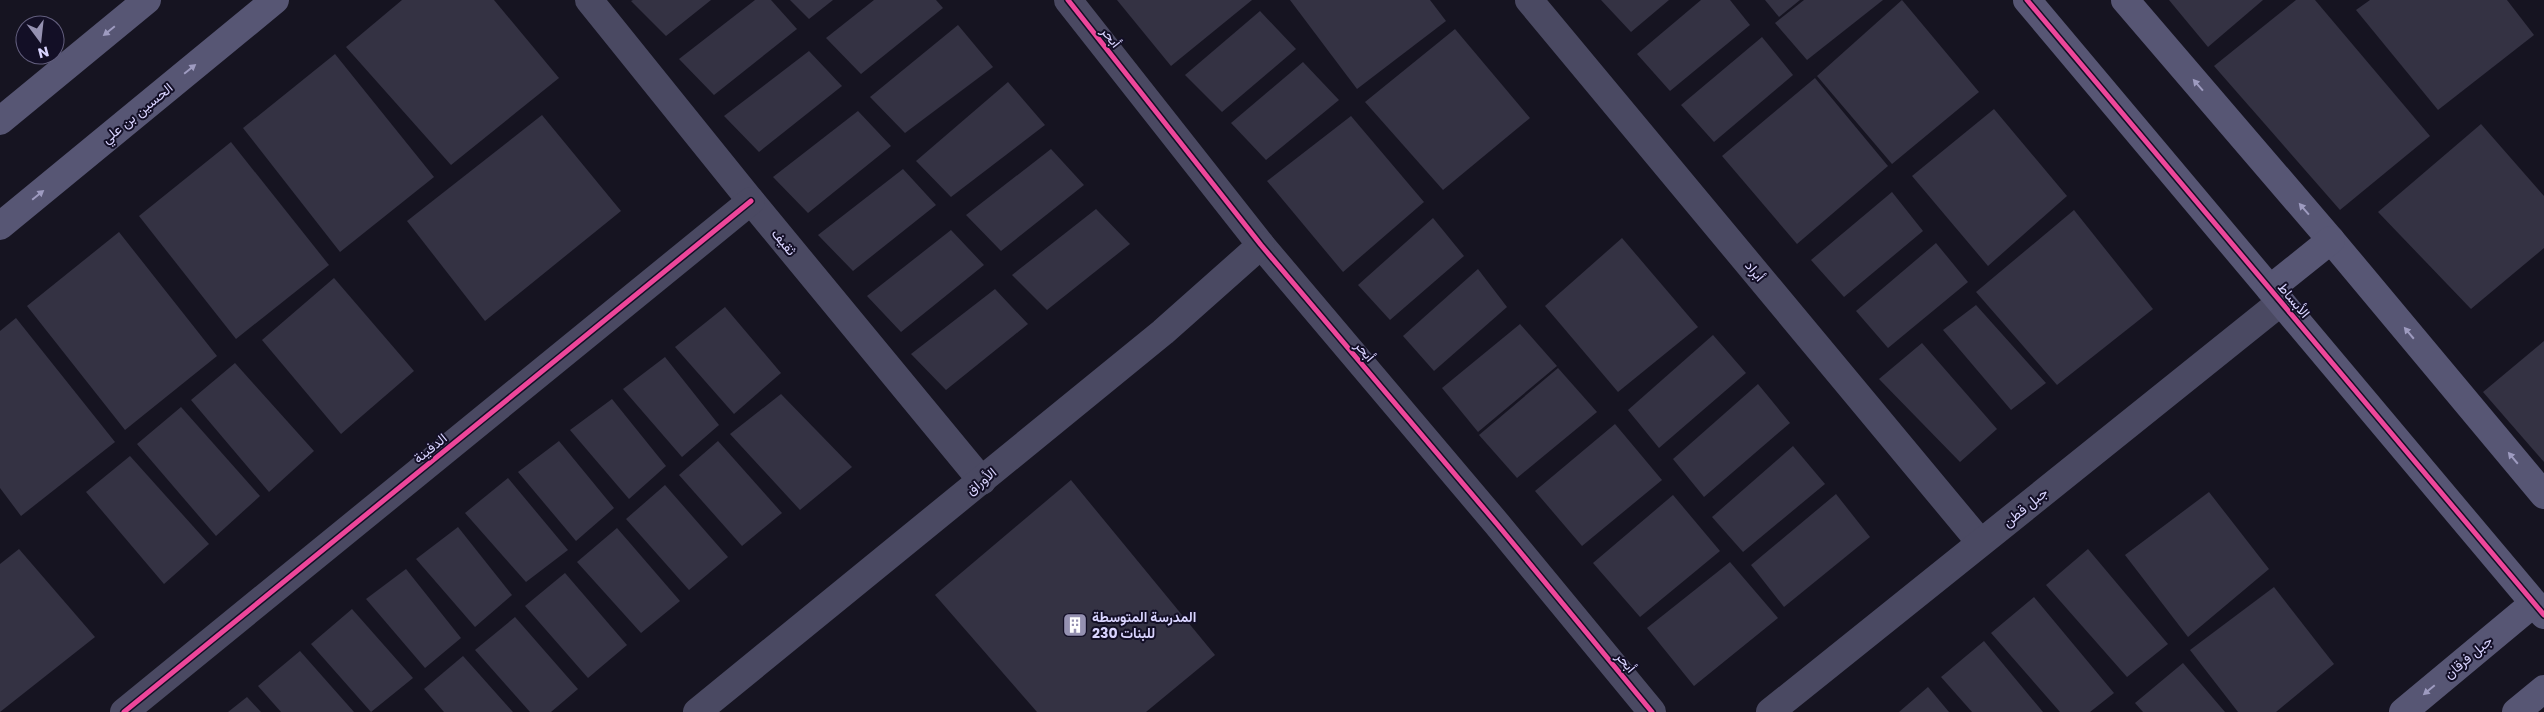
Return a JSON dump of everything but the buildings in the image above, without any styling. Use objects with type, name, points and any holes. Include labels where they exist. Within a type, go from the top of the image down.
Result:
[{"type":"street","points":[[0,121],[147,0]]},
{"type":"street","name":"الحسين بن علي","points":[[0,226],[274,0]]},
{"type":"street","name":"ثقيف","points":[[589,0],[751,201],[982,481]]},
{"type":"street","name":"أبحر","points":[[1068,0],[1261,245],[1652,712]]},
{"type":"street","name":"أبراد","points":[[1529,0],[1980,542]]},
{"type":"street","name":"الأبساط","points":[[2027,0],[2539,609]]},
{"type":"street","points":[[2125,0],[2331,240],[2544,495]]},
{"type":"street","name":"الدفينة","points":[[124,712],[751,201]]},
{"type":"street","points":[[2275,296],[2331,240]]},
{"type":"street","name":"الأوراق","points":[[697,712],[1163,332],[1261,245]]},
{"type":"street","name":"جبل قطن","points":[[1770,712],[1980,542],[2275,296]]},
{"type":"street","name":"جبل فرقان","points":[[2403,712],[2539,609]]},
{"type":"street","points":[[2516,712],[2544,689]]},
{"type":"cycle path","points":[[1068,0],[1261,245],[1497,524],[1652,712]]},
{"type":"cycle path","points":[[2027,0],[2544,615]]},
{"type":"cycle path","points":[[124,712],[751,201]]},
{"type":"place","name":"المدرسة المتوسطة 230 للبنات","points":[[1075,625]]}]
